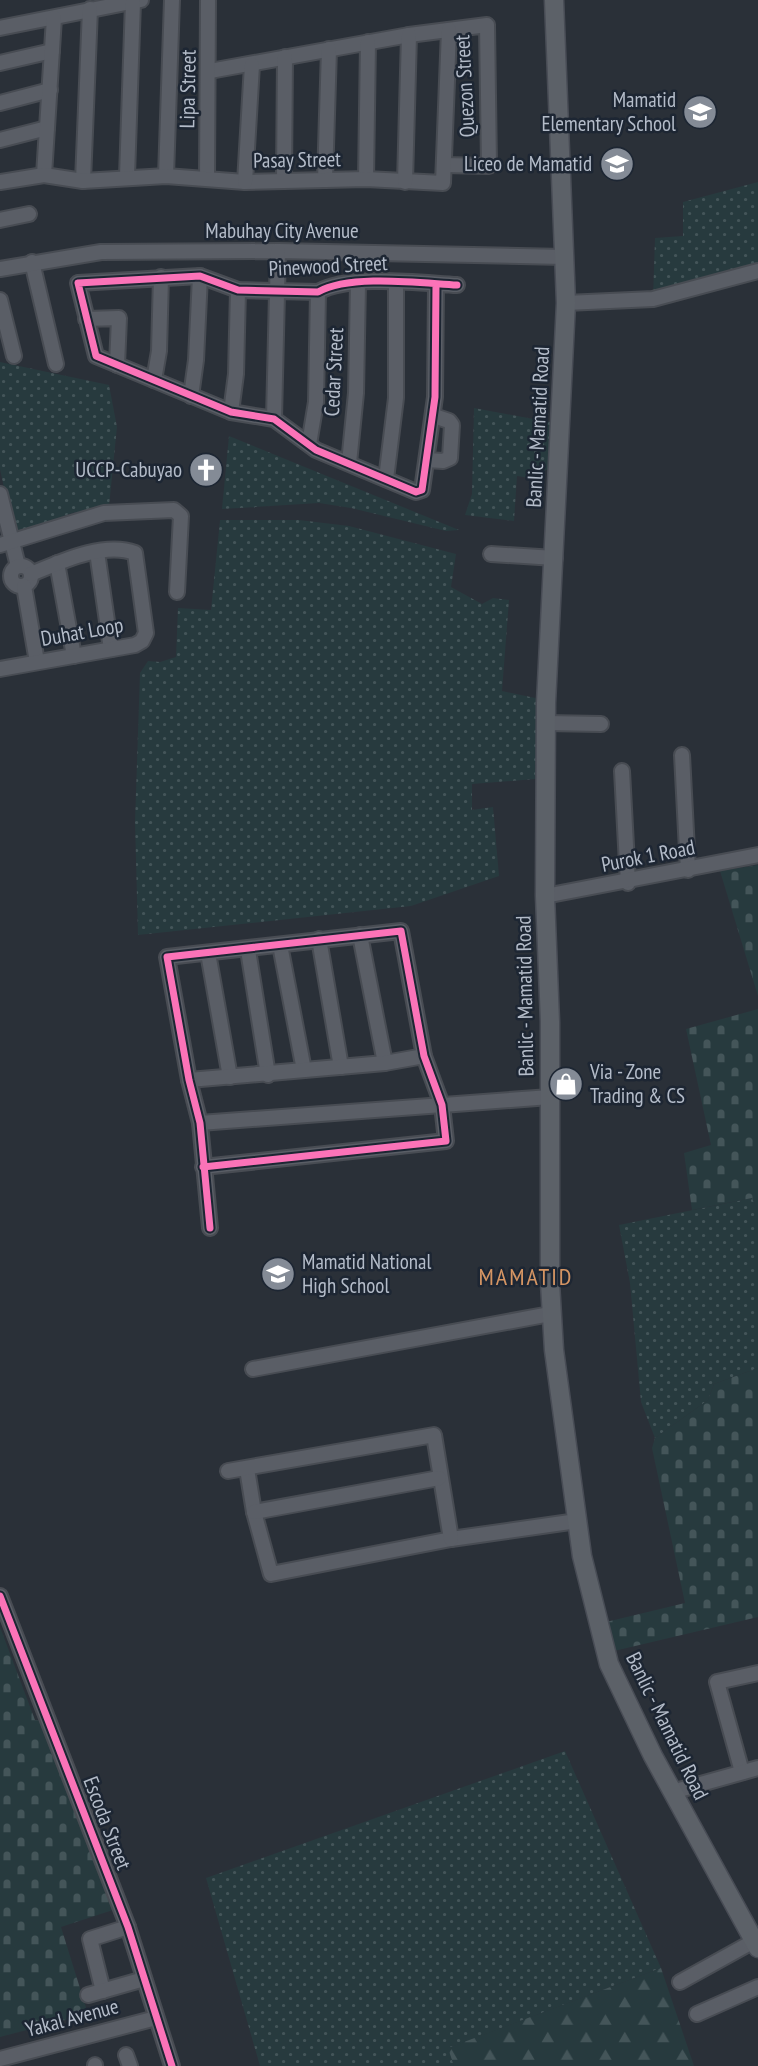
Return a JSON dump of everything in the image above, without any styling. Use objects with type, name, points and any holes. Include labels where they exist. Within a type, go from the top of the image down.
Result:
[{"type":"main road","name":"Banlic - Mamatid Road","points":[[554,0],[566,303],[546,723],[545,896],[550,1097],[550,1314],[586,1583],[609,1664],[672,1792],[756,1945]]},
{"type":"street","points":[[166,176],[172,0]]},
{"type":"street","name":"Lipa Street","points":[[207,179],[210,71],[208,0]]},
{"type":"street","points":[[0,28],[138,1],[127,176]]},
{"type":"street","points":[[83,181],[90,9]]},
{"type":"street","points":[[44,175],[54,18]]},
{"type":"street","name":"Quezon Street","points":[[210,71],[409,34],[487,26],[489,166],[444,166]]},
{"type":"street","points":[[444,166],[449,30]]},
{"type":"street","points":[[405,182],[409,34]]},
{"type":"street","points":[[366,179],[368,42]]},
{"type":"street","points":[[325,180],[329,49]]},
{"type":"street","points":[[0,63],[52,51]]},
{"type":"street","points":[[284,179],[285,57]]},
{"type":"street","points":[[244,182],[252,65]]},
{"type":"street","points":[[0,103],[50,90]]},
{"type":"street","points":[[0,141],[47,128]]},
{"type":"street","name":"Pasay Street","points":[[0,182],[44,175],[83,181],[127,176],[166,176],[244,182],[366,179],[443,183],[444,166]]},
{"type":"street","points":[[0,220],[29,215]]},
{"type":"street","points":[[274,419],[278,251]]},
{"type":"street","name":"Mabuhay City Avenue","points":[[0,269],[101,252],[278,251],[564,257]]},
{"type":"street","points":[[32,262],[57,364]]},
{"type":"street","points":[[566,303],[653,299],[758,271]]},
{"type":"street","points":[[154,380],[159,351],[161,276]]},
{"type":"street","name":"Pinewood Street","points":[[86,318],[78,283],[161,276],[200,276],[238,290],[277,292],[318,292],[326,287],[358,283],[457,285]]},
{"type":"street","points":[[191,396],[196,360],[200,276]]},
{"type":"street","name":"Cedar Street","points":[[349,463],[356,393],[358,283]]},
{"type":"street","points":[[386,478],[396,398],[396,283]]},
{"type":"street","points":[[117,365],[119,318],[86,318],[96,356],[117,365],[154,380],[191,396],[231,412],[274,419],[316,450],[416,492],[422,490],[434,416],[436,284]]},
{"type":"street","points":[[231,412],[236,374],[238,290]]},
{"type":"street","points":[[309,444],[316,402],[318,292]]},
{"type":"street","points":[[0,300],[14,356]]},
{"type":"street","points":[[427,460],[443,461],[450,458],[452,425],[449,421],[434,416]]},
{"type":"street","points":[[0,494],[5,543],[17,578],[37,662]]},
{"type":"street","points":[[5,543],[104,513],[174,510],[181,516],[177,592]]},
{"type":"street","name":"Duhat Loop","points":[[0,669],[135,645],[142,641],[146,633],[135,553],[125,549],[97,552],[17,578]]},
{"type":"street","points":[[97,552],[111,649]]},
{"type":"street","points":[[491,554],[555,558]]},
{"type":"street","points":[[57,564],[74,656]]},
{"type":"street","points":[[546,723],[601,724]]},
{"type":"street","points":[[682,755],[688,870]]},
{"type":"street","points":[[622,771],[628,883]]},
{"type":"street","name":"Purok 1 Road","points":[[545,896],[628,883],[758,855]]},
{"type":"street","points":[[203,1167],[446,1141],[442,1105],[424,1056],[401,930],[248,950],[167,957],[189,1080],[200,1124],[203,1167],[210,1228]]},
{"type":"street","points":[[360,935],[385,1063]]},
{"type":"street","points":[[319,939],[341,1067]]},
{"type":"street","points":[[280,945],[304,1070]]},
{"type":"street","points":[[248,950],[268,1075]]},
{"type":"street","points":[[208,953],[230,1077]]},
{"type":"street","points":[[189,1080],[268,1075],[385,1063],[424,1056]]},
{"type":"street","points":[[200,1124],[550,1097]]},
{"type":"street","points":[[253,1369],[550,1314]]},
{"type":"street","points":[[228,1471],[434,1435],[451,1539]]},
{"type":"street","points":[[247,1469],[254,1512],[271,1574],[451,1539],[577,1521]]},
{"type":"street","points":[[254,1512],[439,1478]]},
{"type":"street","name":"Escoda Street","points":[[0,1596],[128,1927],[172,2066]]},
{"type":"street","points":[[742,1772],[717,1682],[758,1673]]},
{"type":"street","points":[[672,1792],[758,1768]]},
{"type":"street","points":[[103,1991],[90,1939],[128,1927]]},
{"type":"street","points":[[680,1982],[756,1945]]},
{"type":"street","points":[[88,1995],[144,1979]]},
{"type":"street","points":[[697,2014],[758,1987]]},
{"type":"street","name":"Yakal Avenue","points":[[0,2059],[156,2018]]},
{"type":"green space","points":[[758,182],[758,271],[653,299],[655,238],[683,236],[683,202]]},
{"type":"green space","points":[[0,362],[109,385],[117,427],[109,506],[72,513],[14,535],[0,469]]},
{"type":"green space","points":[[474,408],[555,423],[554,466],[530,478],[517,476],[514,521],[465,515],[472,494]]},
{"type":"green space","points":[[229,436],[459,530],[446,531],[319,503],[222,509]]},
{"type":"green space","points":[[220,520],[299,520],[349,526],[456,554],[451,587],[482,604],[493,598],[509,600],[502,691],[540,699],[535,779],[472,784],[472,810],[493,807],[499,876],[411,906],[138,935],[135,822],[140,673],[148,661],[160,662],[176,657],[178,608],[211,610]]},
{"type":"green space","points":[[758,865],[758,996],[720,871]]},
{"type":"green space","points":[[758,1009],[758,1211],[752,1198],[692,1210],[684,1153],[711,1145],[686,1029]]},
{"type":"green space","points":[[752,1198],[758,1211],[758,1368],[714,1384],[708,1400],[655,1438],[641,1402],[630,1283],[619,1225]]},
{"type":"green space","points":[[758,1368],[758,1617],[614,1651],[606,1622],[685,1603],[652,1448],[655,1438],[708,1400],[714,1384]]},
{"type":"green space","points":[[0,1627],[35,1720],[45,1721],[116,1909],[61,1927],[88,2014],[0,2037]]},
{"type":"green space","points":[[565,1751],[661,1968],[449,2048],[454,2066],[260,2066],[206,1878]]},
{"type":"green space","points":[[661,1968],[694,2066],[454,2066],[448,2048]]},
{"type":"cycle path","points":[[436,284],[435,397],[422,490],[416,492],[316,450],[274,419],[231,412],[96,356],[78,283],[200,276],[238,290],[318,292],[332,286],[366,281],[405,282],[457,285]]},
{"type":"cycle path","points":[[203,1167],[446,1141],[442,1105],[424,1056],[401,931],[167,957],[189,1080],[200,1123],[210,1228]]},
{"type":"cycle path","points":[[0,1596],[128,1927],[172,2066]]},
{"type":"place","name":"Mamatid Elementary School","points":[[700,112]]},
{"type":"place","name":"Liceo de Mamatid","points":[[617,164]]},
{"type":"place","name":"UCCP-Cabuyao","points":[[206,470]]},
{"type":"place","name":"Via - Zone Trading & CS","points":[[566,1084]]},
{"type":"place","name":"Mamatid National High School","points":[[278,1274]]},
{"type":"district","name":"MAMATID","points":[[526,1277]]}]
